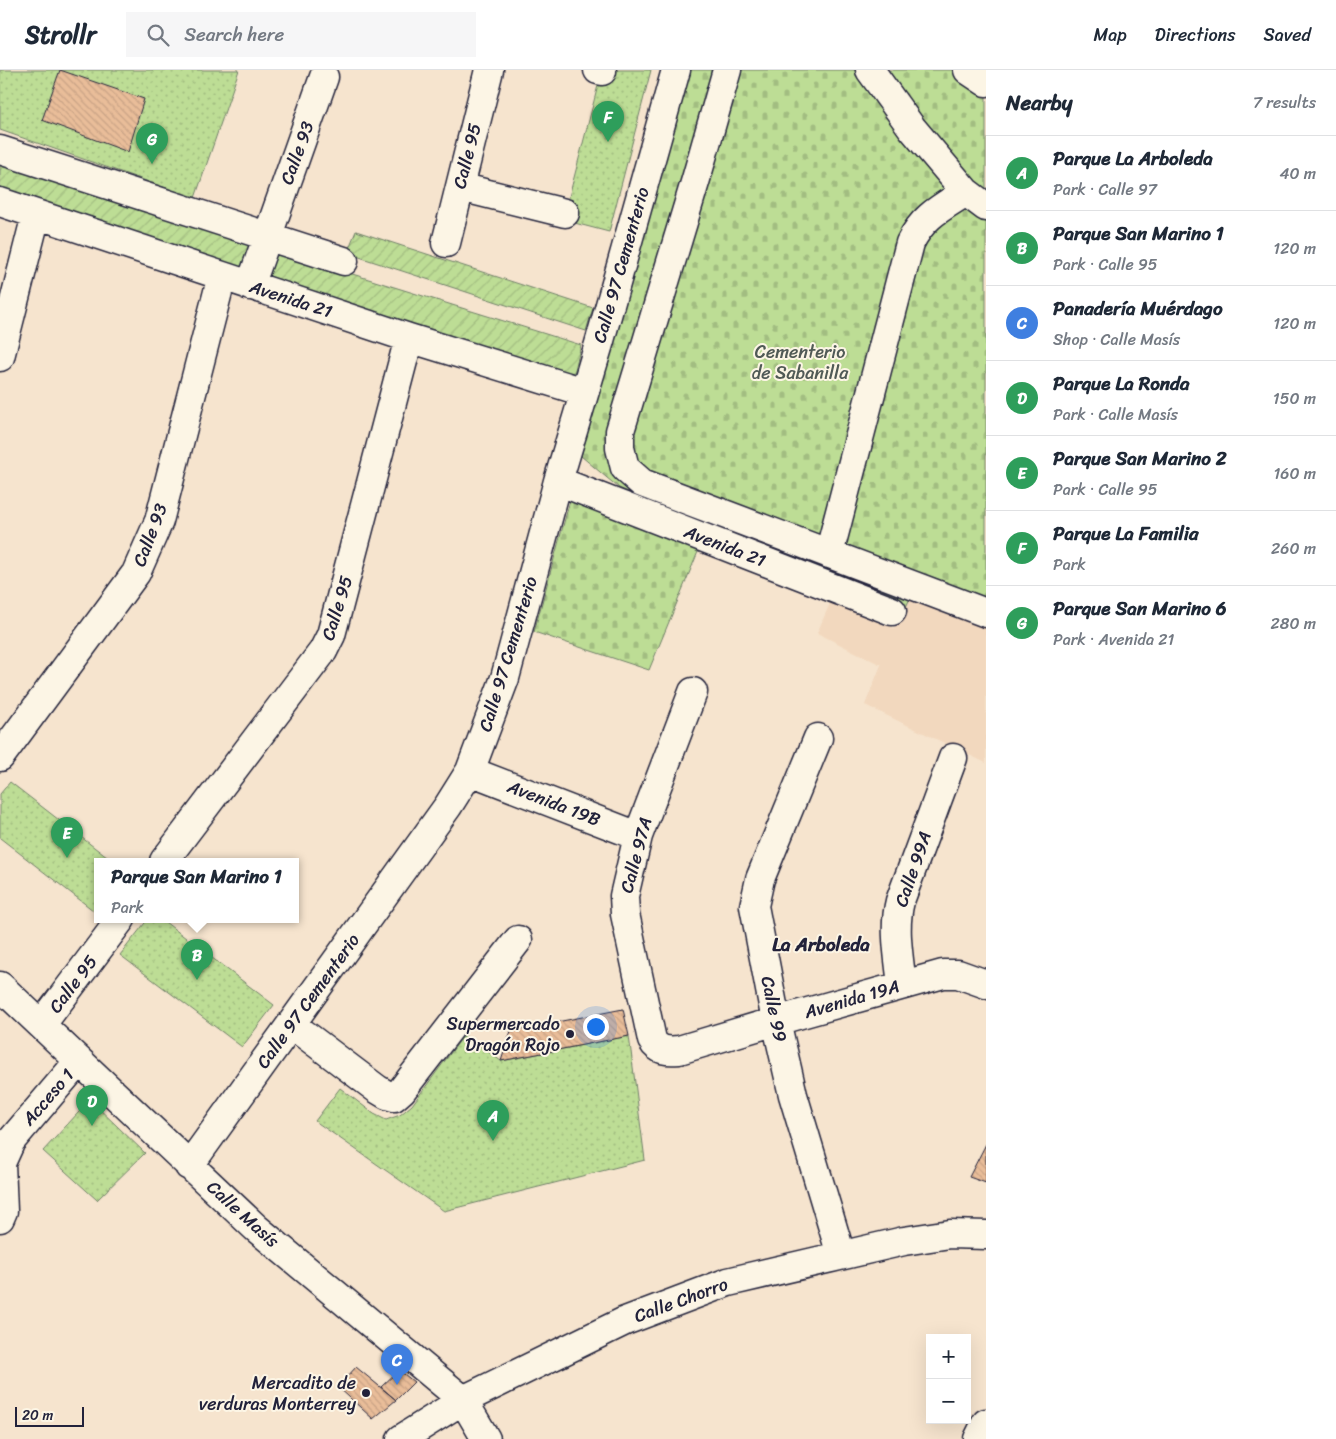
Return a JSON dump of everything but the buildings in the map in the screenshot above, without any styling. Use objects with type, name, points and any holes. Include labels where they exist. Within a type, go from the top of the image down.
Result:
[{"type":"street","name":"Calle 95","points":[[446,243],[489,70]]},
{"type":"street","name":"Calle 97 Cementerio","points":[[189,1166],[448,806],[470,771],[504,678],[558,481],[599,344],[676,70]]},
{"type":"street","points":[[727,70],[620,431],[620,448],[625,468],[642,483],[986,613]]},
{"type":"street","points":[[829,554],[910,243],[917,230],[929,215],[976,200],[912,128],[870,70]]},
{"type":"street","points":[[968,70],[986,82]]},
{"type":"street","name":"Calle 93","points":[[250,286],[324,77]]},
{"type":"street","points":[[0,150],[344,261]]},
{"type":"street","points":[[460,188],[565,213]]},
{"type":"street","name":"Avenida 21","points":[[0,202],[409,338],[584,392]]},
{"type":"street","points":[[0,357],[36,215]]},
{"type":"street","name":"Calle 93","points":[[0,757],[136,573],[142,560],[159,521],[222,276]]},
{"type":"street","name":"Calle 95","points":[[166,858],[327,644],[334,628],[409,338]]},
{"type":"street","name":"Avenida 21","points":[[558,481],[892,611]]},
{"type":"street","name":"Calle 97A","points":[[660,1049],[652,1040],[625,914],[624,896],[638,836],[693,692]]},
{"type":"street","name":"Calle 99","points":[[818,738],[760,879],[754,902],[776,1021],[793,1095],[841,1255]]},
{"type":"street","name":"Calle 99A","points":[[902,985],[896,924],[897,914],[900,901],[953,758]]},
{"type":"street","name":"Avenida 19B","points":[[470,771],[638,836]]},
{"type":"street","name":"Calle 95","points":[[42,1024],[118,923]]},
{"type":"street","points":[[291,1024],[386,1095],[394,1097],[402,1090],[518,940]]},
{"type":"street","name":"Avenida 19A","points":[[660,1049],[679,1050],[948,973],[958,974],[986,984]]},
{"type":"street","name":"Calle Masís","points":[[0,986],[256,1228],[463,1400],[486,1439]]},
{"type":"street","name":"Acceso 1","points":[[0,1218],[3,1211],[1,1163],[11,1141],[79,1060]]},
{"type":"street","name":"Calle Chorro","points":[[401,1439],[463,1400],[625,1321],[728,1282],[904,1240],[950,1234],[986,1235]]},
{"type":"street","points":[[978,1439],[986,1423]]},
{"type":"shaded area","points":[[914,589],[986,620],[986,763],[865,705],[881,665],[817,633],[831,601],[894,628]]},
{"type":"green space","points":[[0,70],[239,70],[195,198],[0,130]]},
{"type":"green space","points":[[602,70],[651,70],[609,232],[563,220]]},
{"type":"green space","name":"Cementerio de Sabanilla","points":[[689,70],[986,70],[986,620],[914,590],[905,609],[619,488],[581,456]]},
{"type":"green space","points":[[0,160],[254,243],[245,273],[0,192]]},
{"type":"green space","points":[[356,231],[593,308],[586,331],[347,253]]},
{"type":"green space","points":[[275,250],[581,345],[573,378],[264,278]]},
{"type":"green space","points":[[571,497],[700,547],[649,670],[534,632]]},
{"type":"green space","points":[[10,782],[108,858],[94,858],[94,911],[0,838],[0,794]]},
{"type":"green space","points":[[145,923],[166,923],[274,1005],[242,1047],[120,955]]},
{"type":"green space","points":[[464,1035],[501,1061],[629,1036],[645,1160],[444,1211],[315,1121],[340,1088],[374,1114],[386,1120],[400,1115],[412,1105]]},
{"type":"green space","points":[[90,1100],[145,1153],[97,1200],[43,1151]]},
{"type":"place","name":"Parque La Familia","points":[[608,142]]},
{"type":"place","name":"Parque San Marino 6","points":[[152,164]]},
{"type":"place","name":"Parque San Marino 2","points":[[67,858]]},
{"type":"place","name":"Parque San Marino 1","points":[[197,980]]},
{"type":"place","name":"Supermercado Dragón Rojo","points":[[570,1034]]},
{"type":"place","name":"Parque La Ronda","points":[[92,1126]]},
{"type":"place","name":"Parque La Arboleda","points":[[493,1141]]},
{"type":"place","name":"Panadería Muérdago","points":[[397,1385]]},
{"type":"place","name":"Mercadito de verduras Monterrey","points":[[366,1393]]},
{"type":"district","name":"La Arboleda","points":[[821,944]]}]
